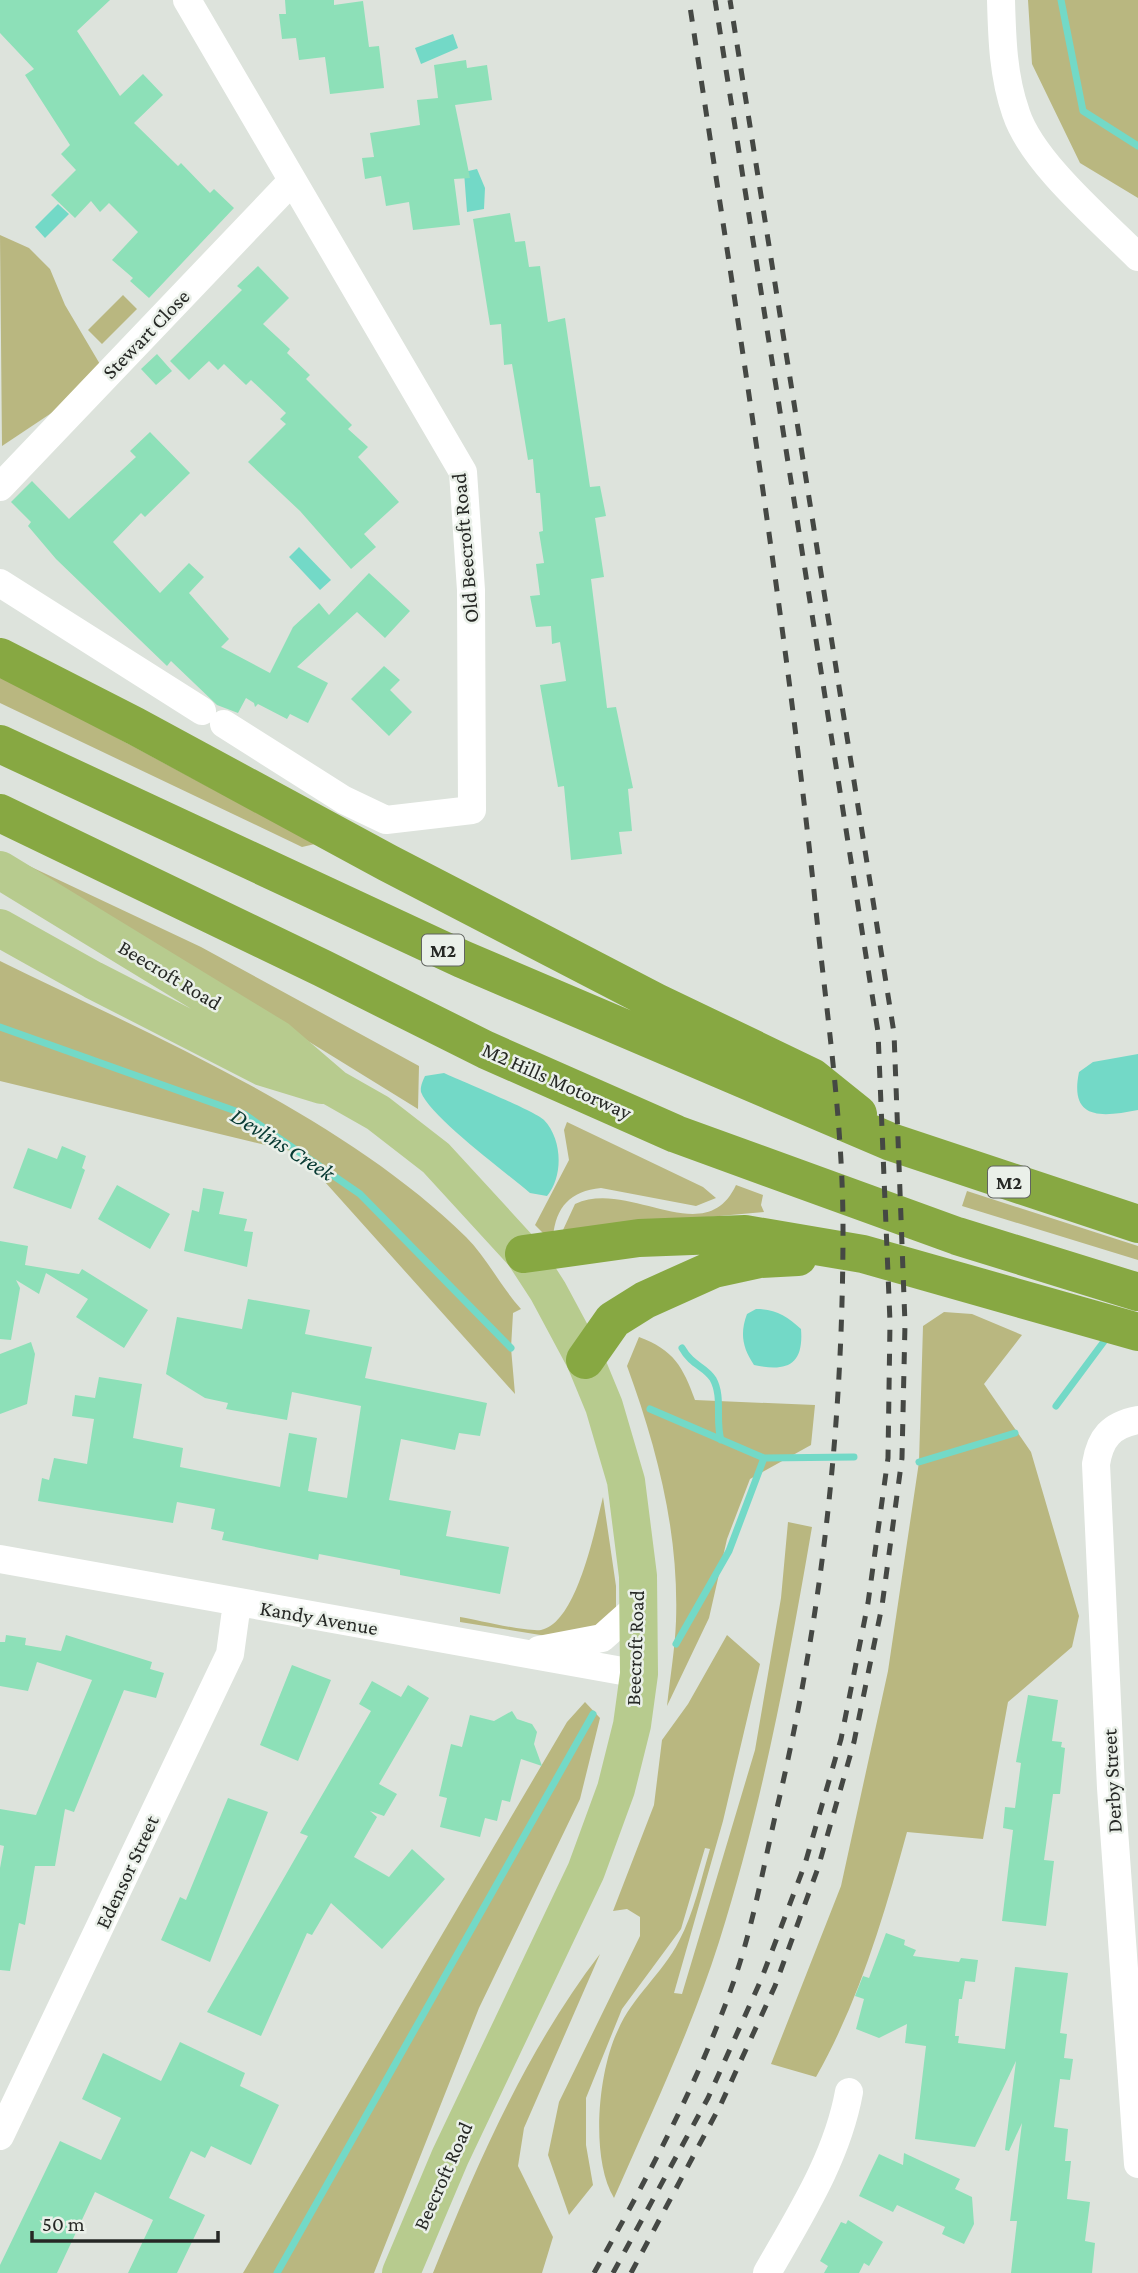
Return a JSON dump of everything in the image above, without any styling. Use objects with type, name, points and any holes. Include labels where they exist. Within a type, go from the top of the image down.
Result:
[{"type":"highway","name":"M2","points":[[0,641],[105,702],[135,726]]},
{"type":"highway","name":"M2","points":[[0,657],[135,726],[400,870],[656,1002],[813,1077],[891,1142]]},
{"type":"highway","name":"M2","points":[[0,744],[462,959],[891,1142],[1133,1222]]},
{"type":"highway","name":"M2 Hills Motorway","points":[[0,813],[486,1050],[676,1134],[957,1236],[1138,1292]]},
{"type":"highway","points":[[524,1254],[639,1238],[745,1234],[863,1254],[1138,1332]]},
{"type":"highway","points":[[585,1360],[613,1320],[645,1300],[714,1269],[760,1259],[863,1254]]},
{"type":"main road","name":"Beecroft Road","points":[[0,870],[277,1039],[334,1088],[378,1113],[436,1158],[524,1254],[585,1360],[604,1406],[626,1481],[634,1530],[639,1605],[639,1674],[627,1746],[603,1830],[450,2157],[401,2273]]},
{"type":"main road","name":"Beecroft Road","points":[[0,928],[93,980],[262,1067],[334,1088]]},
{"type":"street","name":"Old Beecroft Road","points":[[0,583],[344,800],[386,820],[472,810],[471,590],[463,472],[187,0]]},
{"type":"street","points":[[1001,0],[1003,59],[1016,115],[1046,163],[1138,257]]},
{"type":"street","name":"Stewart Close","points":[[0,487],[292,181]]},
{"type":"street","name":"Derby Street","points":[[1138,1420],[1125,1422],[1109,1431],[1099,1447],[1096,1465],[1111,1788],[1138,2164]]},
{"type":"street","name":"Kandy Avenue","points":[[0,1559],[639,1674]]},
{"type":"street","name":"Edensor Street","points":[[0,2136],[230,1654],[236,1603]]},
{"type":"street","points":[[512,1653],[565,1647],[602,1637],[639,1605]]},
{"type":"street","points":[[767,2273],[815,2189],[843,2122],[849,2092]]},
{"type":"shaded area","points":[[1028,0],[1138,0],[1138,198],[1080,163],[1032,64]]},
{"type":"shaded area","points":[[0,235],[29,248],[50,269],[65,305],[104,371],[62,406],[2,446]]},
{"type":"shaded area","points":[[123,295],[137,309],[102,344],[88,330]]},
{"type":"shaded area","points":[[0,675],[315,844],[302,847],[0,703]]},
{"type":"shaded area","points":[[10,857],[201,947],[419,1066],[418,1109]]},
{"type":"shaded area","points":[[0,961],[245,1082],[363,1154],[417,1194],[474,1245],[521,1309],[513,1313],[511,1348],[515,1394],[299,1153],[0,1081]]},
{"type":"shaded area","points":[[567,1122],[703,1187],[716,1198],[696,1206],[601,1188],[590,1190],[566,1202],[557,1217],[553,1237],[547,1237],[535,1225],[569,1160],[564,1130]]},
{"type":"shaded area","points":[[736,1185],[763,1195],[761,1205],[764,1212],[563,1230],[575,1204],[596,1198],[619,1199],[686,1214],[705,1213],[722,1204]]},
{"type":"shaded area","points":[[967,1191],[1138,1246],[1138,1260],[962,1206]]},
{"type":"shaded area","points":[[944,1312],[972,1314],[1022,1335],[984,1384],[1031,1452],[1079,1616],[1072,1647],[1008,1702],[983,1839],[907,1832],[858,1988],[816,2077],[771,2064],[841,1886],[888,1671],[919,1462],[923,1326]]},
{"type":"shaded area","points":[[639,1337],[661,1348],[676,1361],[695,1400],[815,1405],[811,1445],[750,1479],[727,1539],[709,1618],[667,1706],[676,1621],[674,1555],[664,1491],[648,1428],[627,1366]]},
{"type":"shaded area","points":[[603,1497],[616,1586],[616,1610],[607,1623],[559,1638],[460,1622],[460,1617],[534,1630],[554,1624],[565,1611],[582,1573]]},
{"type":"shaded area","points":[[788,1522],[812,1527],[773,1736],[719,1942],[683,2040],[614,2198],[606,2181],[599,2138],[602,2091],[611,2047],[624,2018],[665,1964],[684,1930],[710,1849],[705,1848],[681,1929],[622,2009],[586,2098],[586,2145],[593,2185],[569,2215],[548,2155],[559,2102],[640,1936],[640,1917],[627,1909],[613,1911],[654,1805],[662,1740],[688,1704],[727,1635],[760,1664],[723,1821],[674,1993],[682,1994],[755,1750],[781,1598]]},
{"type":"shaded area","points":[[585,1702],[600,1718],[580,1799],[479,2008],[374,2273],[243,2273],[567,1722]]},
{"type":"shaded area","points":[[600,1954],[524,2128],[518,2166],[553,2237],[542,2273],[433,2273],[486,2148],[527,2067],[549,2028]]},
{"type":"water","points":[[453,34],[458,48],[421,64],[415,48]]},
{"type":"water","points":[[477,169],[485,188],[484,209],[467,212],[464,172]]},
{"type":"water","points":[[58,204],[69,214],[45,238],[35,227]]},
{"type":"water","points":[[299,547],[331,580],[320,590],[289,557]]},
{"type":"water","points":[[1138,1054],[1138,1110],[1101,1114],[1084,1107],[1079,1100],[1077,1088],[1079,1072],[1093,1062]]},
{"type":"water","points":[[444,1073],[513,1103],[544,1120],[555,1138],[559,1158],[556,1179],[547,1196],[530,1193],[453,1130],[427,1103],[421,1092],[425,1076]]},
{"type":"water","points":[[756,1309],[780,1314],[801,1329],[799,1351],[791,1364],[775,1368],[754,1365],[745,1346],[743,1327],[747,1314]]},
{"type":"building","points":[[0,0],[110,0],[77,31],[120,96],[143,74],[163,95],[134,123],[178,166],[181,163],[210,193],[214,189],[234,208],[149,298],[130,281],[133,278],[112,260],[138,232],[109,203],[100,212],[91,201],[75,218],[51,195],[76,170],[61,154],[70,145],[25,75],[34,69],[0,33]]},
{"type":"building","points":[[285,0],[334,0],[334,5],[363,1],[369,47],[379,46],[384,88],[330,94],[325,57],[299,60],[296,38],[282,39],[279,14],[286,14]]},
{"type":"building","points":[[466,60],[467,68],[487,65],[492,100],[455,105],[470,178],[454,179],[460,225],[413,230],[409,202],[386,206],[381,176],[365,179],[362,158],[374,157],[370,133],[420,125],[417,100],[438,98],[434,65]]},
{"type":"building","points":[[510,213],[515,242],[525,241],[529,267],[540,266],[548,322],[565,318],[590,487],[600,486],[606,516],[595,518],[604,577],[591,579],[607,708],[616,707],[633,788],[628,789],[632,831],[619,832],[622,854],[571,860],[564,786],[558,787],[540,685],[566,681],[560,642],[552,644],[551,626],[536,627],[530,596],[540,595],[536,564],[544,563],[539,532],[543,531],[540,493],[536,493],[533,459],[528,460],[512,364],[504,365],[501,324],[490,325],[473,219]]},
{"type":"building","points":[[258,266],[289,298],[263,324],[290,349],[287,353],[310,375],[306,379],[352,425],[348,429],[368,447],[358,457],[399,502],[364,534],[376,547],[351,569],[300,511],[248,462],[286,424],[280,419],[286,413],[251,380],[246,385],[224,364],[218,370],[209,361],[189,380],[170,361],[242,290],[237,286]]},
{"type":"building","points":[[157,354],[172,371],[156,385],[141,369]]},
{"type":"building","points":[[150,432],[190,473],[145,517],[141,513],[113,542],[160,593],[189,563],[204,577],[189,593],[229,639],[221,647],[270,673],[293,627],[319,603],[329,615],[369,573],[410,611],[385,638],[357,612],[297,667],[328,683],[308,723],[290,714],[287,719],[258,704],[255,707],[254,703],[246,698],[238,713],[217,705],[171,661],[167,666],[56,559],[28,526],[31,522],[11,502],[32,481],[69,519],[136,457],[130,451]]},
{"type":"building","points":[[384,666],[400,680],[390,690],[412,712],[389,736],[351,699]]},
{"type":"building","points":[[62,1146],[86,1156],[82,1168],[85,1170],[71,1209],[13,1188],[28,1148],[57,1159]]},
{"type":"building","points":[[117,1185],[170,1214],[150,1249],[98,1219]]},
{"type":"building","points":[[203,1188],[224,1192],[219,1214],[247,1219],[244,1231],[253,1232],[247,1267],[184,1251],[192,1210],[199,1212]]},
{"type":"building","points":[[0,1241],[28,1246],[25,1265],[79,1274],[82,1269],[148,1310],[124,1348],[76,1317],[88,1299],[46,1273],[39,1294],[16,1280],[20,1288],[11,1340],[0,1339]]},
{"type":"building","points":[[248,1299],[310,1310],[305,1334],[372,1347],[365,1378],[487,1403],[480,1436],[459,1433],[455,1450],[401,1439],[389,1500],[451,1511],[446,1536],[509,1547],[500,1594],[400,1575],[400,1570],[319,1554],[318,1560],[222,1540],[224,1532],[211,1529],[215,1509],[177,1502],[173,1523],[38,1501],[42,1478],[49,1480],[54,1458],[87,1464],[94,1419],[72,1416],[75,1395],[95,1398],[99,1377],[142,1384],[133,1438],[183,1448],[180,1467],[280,1487],[289,1433],[317,1438],[308,1491],[347,1498],[361,1406],[292,1392],[287,1420],[226,1409],[228,1403],[205,1398],[166,1374],[177,1317],[242,1329]]},
{"type":"building","points":[[31,1342],[35,1354],[27,1404],[0,1414],[0,1354]]},
{"type":"building","points":[[6,1635],[26,1638],[25,1645],[61,1651],[66,1635],[152,1662],[150,1669],[164,1673],[156,1698],[124,1690],[74,1812],[65,1809],[55,1866],[35,1866],[25,1925],[19,1923],[10,1971],[0,1970],[0,1868],[4,1846],[0,1845],[0,1809],[36,1815],[92,1680],[37,1662],[28,1691],[0,1686],[0,1642],[5,1642]]},
{"type":"building","points":[[292,1665],[331,1680],[298,1761],[260,1745]]},
{"type":"building","points":[[372,1681],[401,1697],[408,1685],[429,1698],[379,1784],[397,1794],[384,1816],[370,1811],[377,1817],[354,1857],[389,1877],[412,1849],[445,1879],[382,1949],[331,1903],[312,1935],[307,1933],[261,2036],[207,2012],[308,1836],[300,1833],[371,1711],[359,1704]]},
{"type":"building","points":[[1028,1695],[1058,1700],[1052,1741],[1062,1742],[1061,1747],[1065,1748],[1060,1794],[1053,1794],[1044,1860],[1054,1861],[1046,1926],[1002,1921],[1013,1830],[1003,1828],[1005,1807],[1015,1808],[1021,1763],[1016,1762]]},
{"type":"building","points":[[512,1711],[517,1719],[532,1724],[537,1732],[534,1744],[542,1766],[521,1759],[510,1802],[502,1800],[497,1821],[485,1818],[480,1837],[440,1827],[447,1798],[439,1796],[451,1744],[462,1747],[470,1715],[494,1721]]},
{"type":"building","points":[[228,1798],[268,1812],[210,1962],[161,1940],[180,1897],[186,1900]]},
{"type":"building","points":[[886,1933],[905,1940],[904,1945],[916,1950],[913,1956],[959,1962],[961,1958],[978,1960],[975,1982],[965,1981],[962,1999],[959,1999],[955,2036],[959,2036],[958,2043],[1005,2049],[1015,1967],[1068,1973],[1060,2033],[1067,2034],[1064,2058],[1073,2059],[1070,2080],[1060,2079],[1054,2127],[1068,2129],[1065,2161],[1071,2161],[1067,2199],[1090,2202],[1085,2241],[1095,2243],[1092,2273],[1011,2273],[1017,2221],[1010,2221],[1022,2123],[1009,2151],[1005,2150],[1016,2061],[975,2147],[915,2139],[926,2046],[905,2043],[907,2024],[879,2038],[856,2029],[864,1999],[855,1996],[863,1976],[869,1978]]},
{"type":"building","points":[[180,2042],[245,2073],[240,2086],[279,2105],[251,2165],[211,2146],[205,2158],[191,2151],[169,2198],[205,2215],[177,2273],[128,2273],[153,2220],[95,2192],[57,2273],[0,2273],[0,2265],[60,2141],[101,2160],[121,2118],[82,2099],[103,2053],[161,2081]]},
{"type":"building","points":[[904,2153],[960,2179],[955,2189],[972,2197],[974,2224],[964,2244],[942,2234],[945,2227],[897,2205],[893,2212],[859,2196],[879,2154],[903,2165]]},
{"type":"building","points":[[848,2220],[883,2242],[869,2266],[864,2263],[859,2273],[824,2273],[828,2266],[820,2261],[841,2222],[846,2224]]},
{"type":"waterway","name":"Devlins Creek","points":[[1061,0],[1083,111],[1138,146]]},
{"type":"waterway","name":"Devlins Creek","points":[[0,1027],[244,1114],[360,1194],[511,1348]]},
{"type":"waterway","name":"Devlins Creek","points":[[1056,1406],[1108,1336]]},
{"type":"waterway","points":[[682,1348],[690,1359],[710,1375],[716,1386],[721,1440]]},
{"type":"waterway","name":"Devlins Creek","points":[[650,1409],[764,1458],[854,1457]]},
{"type":"waterway","name":"Devlins Creek","points":[[919,1462],[1015,1433]]},
{"type":"waterway","points":[[676,1644],[729,1551],[764,1458]]},
{"type":"waterway","points":[[277,2273],[593,1714]]},
{"type":"railway","points":[[594,2273],[686,2098],[717,2026],[745,1945],[793,1737],[818,1593],[839,1375],[842,1187],[828,1018],[772,556],[689,0]]},
{"type":"railway","points":[[613,2273],[708,2098],[761,1980],[805,1864],[841,1739],[868,1603],[888,1458],[890,1322],[878,1032],[715,0]]},
{"type":"railway","points":[[631,2273],[721,2104],[775,1986],[818,1868],[854,1742],[882,1606],[902,1458],[905,1324],[894,1033],[730,0]]}]
